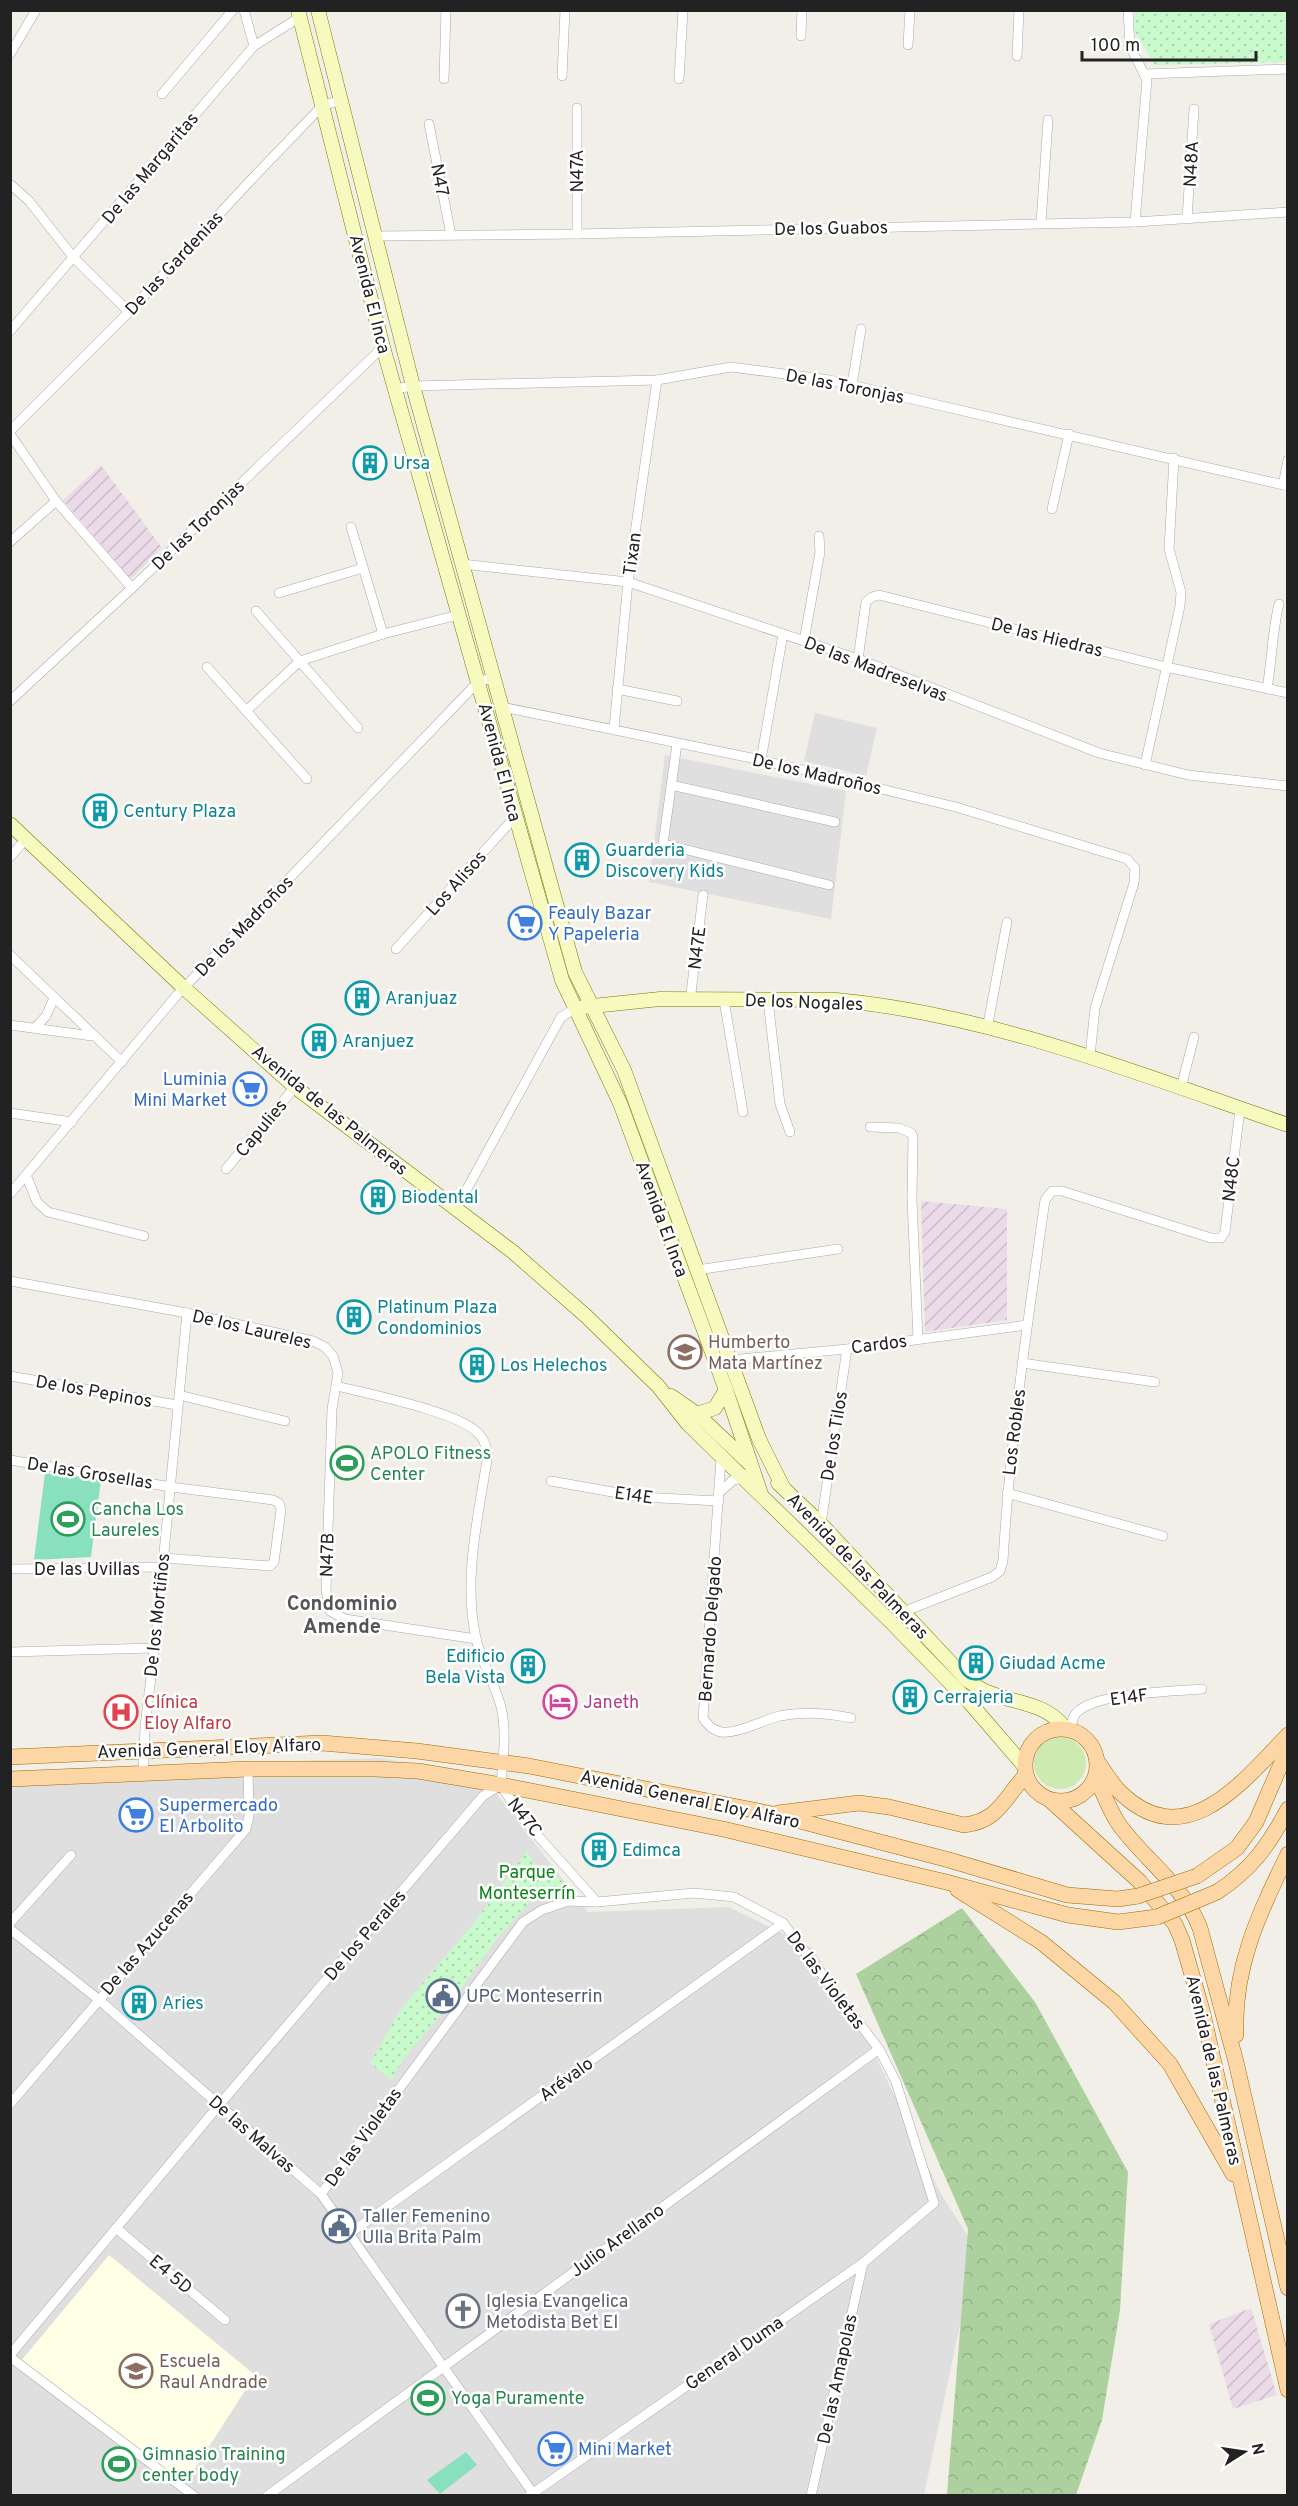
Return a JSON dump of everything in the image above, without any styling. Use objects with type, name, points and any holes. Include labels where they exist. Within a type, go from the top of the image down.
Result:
[{"type":"main road","name":"Avenida El Inca","points":[[318,10],[413,386],[574,972],[624,1070],[759,1439],[783,1487]]},
{"type":"main road","name":"Avenida El Inca","points":[[299,14],[394,389],[562,980],[610,1078],[726,1390],[761,1494]]},
{"type":"main road","name":"Avenida de las Palmeras","points":[[10,824],[184,988],[295,1088],[513,1252],[586,1316],[658,1386],[688,1424],[721,1458],[761,1494],[962,1695],[1025,1771],[1035,1791],[1050,1800],[1140,1882],[1175,1924],[1182,1940],[1202,2010],[1287,2390]]},
{"type":"main road","name":"De los Nogales","points":[[575,1009],[590,1005],[660,999],[863,1002],[987,1029],[1090,1056],[1287,1125]]},
{"type":"main road","name":"Avenida de las Palmeras","points":[[658,1386],[697,1414],[751,1465],[783,1487],[821,1524],[966,1680],[985,1691],[1044,1709],[1055,1715],[1068,1729],[1089,1741],[1097,1761],[1120,1792],[1135,1805],[1167,1816],[1187,1815],[1208,1809],[1232,1793],[1287,1735]]},
{"type":"main road","points":[[697,1414],[715,1408],[726,1390]]},
{"type":"main road","points":[[773,1815],[826,1805],[859,1803],[889,1807],[964,1825],[976,1824],[986,1821],[999,1810],[1025,1771],[1025,1757],[1036,1738],[1054,1729],[1068,1729]]},
{"type":"main road","name":"Avenida General Eloy Alfaro","points":[[10,1757],[321,1743],[502,1762],[773,1815],[949,1860],[1067,1894],[1118,1899],[1138,1896],[1197,1876],[1237,1848],[1256,1822],[1287,1748]]},
{"type":"main road","points":[[1050,1800],[1072,1800],[1090,1787],[1096,1777],[1097,1761]]},
{"type":"main road","name":"Avenida General Eloy Alfaro","points":[[10,1779],[248,1769],[418,1771],[723,1829],[946,1882],[1068,1915],[1118,1922],[1157,1917],[1216,1892],[1258,1859],[1287,1809]]},
{"type":"main road","name":"Avenida de las Palmeras","points":[[1096,1777],[1119,1823],[1161,1869],[1192,1908],[1207,1951],[1236,2062],[1287,2288]]},
{"type":"main road","points":[[1236,2062],[1236,1994],[1247,1946],[1255,1923],[1287,1854]]},
{"type":"main road","points":[[946,1882],[1041,1942],[1114,2002],[1170,2064],[1242,2191]]},
{"type":"street","points":[[10,54],[36,10]]},
{"type":"street","points":[[162,94],[233,10]]},
{"type":"street","points":[[244,10],[254,46]]},
{"type":"street","points":[[444,79],[446,10]]},
{"type":"street","points":[[562,76],[564,10]]},
{"type":"street","points":[[679,80],[683,10]]},
{"type":"street","points":[[801,36],[802,10]]},
{"type":"street","points":[[908,45],[910,10]]},
{"type":"street","points":[[1017,56],[1019,10]]},
{"type":"street","points":[[1128,10],[1130,46],[1145,74],[1135,222]]},
{"type":"street","name":"De las Margaritas","points":[[10,331],[254,46],[299,14]]},
{"type":"street","points":[[1145,74],[1287,69]]},
{"type":"street","name":"De las Gardenias","points":[[10,433],[129,312],[322,106],[341,100]]},
{"type":"street","name":"N47A","points":[[577,108],[577,234]]},
{"type":"street","name":"N48A","points":[[1187,219],[1194,108]]},
{"type":"street","points":[[1041,223],[1048,120]]},
{"type":"street","name":"N47","points":[[429,124],[451,235]]},
{"type":"street","points":[[10,184],[29,201],[74,258],[129,312]]},
{"type":"street","name":"De los Guabos","points":[[374,236],[1135,222],[1287,212]]},
{"type":"street","points":[[852,385],[861,329]]},
{"type":"street","name":"De las Toronjas","points":[[10,701],[132,588],[383,347]]},
{"type":"street","name":"De las Toronjas","points":[[394,389],[413,386],[657,380],[731,367],[852,385],[1174,458],[1285,486]]},
{"type":"street","name":"Tixan","points":[[614,728],[628,582],[657,380]]},
{"type":"street","points":[[10,433],[56,501],[132,588]]},
{"type":"street","points":[[1052,508],[1069,434]]},
{"type":"street","points":[[1145,765],[1181,599],[1169,549],[1174,458]]},
{"type":"street","points":[[1285,486],[1287,460]]},
{"type":"street","points":[[10,542],[56,501]]},
{"type":"street","points":[[351,527],[383,634]]},
{"type":"street","points":[[804,641],[820,552],[819,536]]},
{"type":"street","name":"De las Madreselvas","points":[[462,564],[628,582],[858,659],[1077,745],[1188,775],[1287,786]]},
{"type":"street","points":[[279,592],[363,568]]},
{"type":"street","name":"De las Hiedras","points":[[858,659],[865,604],[868,598],[879,595],[1166,667],[1287,693]]},
{"type":"street","points":[[1267,689],[1273,651],[1273,631],[1279,604]]},
{"type":"street","points":[[256,611],[358,728]]},
{"type":"street","points":[[247,710],[300,661],[383,634],[458,615]]},
{"type":"street","points":[[761,760],[783,634]]},
{"type":"street","points":[[207,667],[307,779]]},
{"type":"street","name":"De los Madroños","points":[[12,1190],[184,988],[478,682],[494,677]]},
{"type":"street","points":[[617,689],[677,701]]},
{"type":"street","name":"De los Madroños","points":[[502,707],[614,728],[677,744],[761,760],[956,807],[1127,859],[1135,868],[1134,883],[1095,1008],[1090,1056]]},
{"type":"street","points":[[677,744],[663,844],[829,885]]},
{"type":"street","points":[[671,785],[835,822]]},
{"type":"street","name":"Los Alisos","points":[[396,949],[515,817]]},
{"type":"street","points":[[10,857],[26,840]]},
{"type":"street","name":"N47E","points":[[690,1001],[703,895]]},
{"type":"street","points":[[987,1029],[1007,922]]},
{"type":"street","points":[[10,955],[92,1036],[122,1062]]},
{"type":"street","points":[[35,1028],[46,1016],[54,998]]},
{"type":"street","points":[[724,1000],[743,1112]]},
{"type":"street","points":[[768,1000],[780,1104],[790,1132]]},
{"type":"street","name":"De los Nogales","points":[[456,1209],[561,1017],[575,1009]]},
{"type":"street","points":[[10,1025],[92,1036]]},
{"type":"street","points":[[1181,1088],[1194,1037]]},
{"type":"street","name":"Capulies","points":[[226,1169],[295,1088]]},
{"type":"street","name":"N48C","points":[[1052,1191],[1062,1191],[1211,1238],[1221,1238],[1225,1232],[1240,1109]]},
{"type":"street","points":[[10,1113],[72,1122]]},
{"type":"street","points":[[870,1127],[899,1128],[911,1133],[913,1137],[912,1199],[918,1339]]},
{"type":"street","points":[[26,1175],[37,1202],[48,1212],[144,1236]]},
{"type":"street","name":"Los Robles","points":[[903,1612],[992,1577],[1000,1571],[1004,1561],[1007,1493],[1022,1363],[1045,1200],[1052,1191]]},
{"type":"street","points":[[697,1270],[838,1249]]},
{"type":"street","name":"De los Laureles","points":[[10,1281],[187,1313],[317,1342],[336,1362],[337,1386]]},
{"type":"street","name":"De los Mortiños","points":[[143,1774],[143,1750],[187,1313]]},
{"type":"street","name":"Cardos","points":[[730,1360],[847,1349],[1027,1325]]},
{"type":"street","name":"De los Tilos","points":[[821,1524],[847,1349]]},
{"type":"street","points":[[1022,1363],[1155,1382]]},
{"type":"street","name":"De los Pepinos","points":[[10,1376],[177,1405]]},
{"type":"street","points":[[337,1386],[408,1403],[442,1414],[474,1430],[486,1444],[487,1460],[472,1567],[476,1639],[501,1706],[504,1743],[501,1785]]},
{"type":"street","name":"N47B","points":[[337,1386],[332,1409],[330,1449],[326,1590],[330,1611],[345,1619],[476,1639]]},
{"type":"street","name":"De los Pepinos","points":[[179,1395],[285,1421]]},
{"type":"street","name":"Bernardo Delgado","points":[[721,1458],[703,1718],[711,1728],[724,1732],[735,1731],[780,1716],[798,1714],[824,1713],[851,1718]]},
{"type":"street","name":"De las Grosellas","points":[[10,1460],[171,1487],[273,1500],[279,1503],[281,1510],[274,1562],[266,1567]]},
{"type":"street","points":[[719,1497],[733,1480],[743,1478]]},
{"type":"street","name":"E14E","points":[[551,1481],[640,1497],[719,1497]]},
{"type":"street","points":[[1007,1493],[1163,1536]]},
{"type":"street","name":"De las Uvillas","points":[[10,1569],[163,1563],[266,1567]]},
{"type":"street","points":[[10,1652],[154,1648]]},
{"type":"street","name":"E14F","points":[[1068,1729],[1076,1713],[1094,1703],[1116,1697],[1202,1689]]},
{"type":"street","name":"De las Azucenas","points":[[10,2104],[246,1829],[249,1816],[248,1769]]},
{"type":"street","name":"N47C","points":[[501,1785],[523,1819],[597,1902]]},
{"type":"street","name":"De los Perales","points":[[10,2356],[220,2104],[483,1796],[501,1785]]},
{"type":"street","points":[[10,1923],[71,1855]]},
{"type":"street","name":"De las Violetas","points":[[321,2194],[524,1922],[542,1910],[568,1901],[597,1902],[694,1893],[734,1898],[783,1923],[879,2049],[896,2082],[934,2202]]},
{"type":"street","name":"Arévalo","points":[[349,2234],[783,1923]]},
{"type":"street","name":"De las Malvas","points":[[10,1929],[98,1999],[321,2194],[532,2495]]},
{"type":"street","name":"Julio Arellano","points":[[267,2496],[879,2049]]},
{"type":"street","name":"General Duma","points":[[532,2495],[862,2263],[934,2202]]},
{"type":"street","name":"E4 5D","points":[[116,2228],[225,2320]]},
{"type":"street","name":"De las Amapolas","points":[[811,2496],[862,2263]]},
{"type":"street","points":[[10,2356],[194,2496]]},
{"type":"shaded area","points":[[101,465],[162,548],[131,579],[63,500]]},
{"type":"shaded area","points":[[815,713],[877,728],[866,776],[804,761]]},
{"type":"shaded area","points":[[665,755],[846,791],[831,919],[649,882]]},
{"type":"shaded area","points":[[921,1201],[1007,1209],[1007,1320],[925,1332]]},
{"type":"shaded area","points":[[379,1758],[483,1776],[588,1912],[729,1907],[812,1948],[858,2019],[941,2194],[976,2249],[924,2495],[11,2495],[10,1771]]},
{"type":"shaded area","name":"Escuela Raul Andrade","points":[[109,2255],[255,2375],[185,2484],[16,2367]]},
{"type":"shaded area","points":[[1251,2308],[1277,2395],[1233,2409],[1209,2324]]},
{"type":"green space","points":[[1135,11],[1287,11],[1287,62],[1155,65],[1134,30]]},
{"type":"green space","name":"Cancha Los Laureles","points":[[45,1473],[101,1480],[91,1557],[34,1560]]},
{"type":"green space","points":[[1060,1737],[1070,1739],[1078,1745],[1084,1753],[1086,1763],[1084,1773],[1078,1781],[1070,1787],[1060,1789],[1050,1787],[1042,1781],[1036,1773],[1034,1763],[1036,1753],[1042,1745],[1050,1739]]},
{"type":"green space","name":"Parque Monteserrín","points":[[527,1851],[533,1861],[544,1870],[552,1869],[568,1889],[530,1902],[496,1940],[452,2001],[404,2058],[391,2080],[370,2063],[401,2009],[473,1924]]},
{"type":"green space","points":[[962,1908],[1035,2002],[1128,2172],[1120,2310],[1102,2420],[1076,2495],[947,2495],[968,2229],[856,1974]]},
{"type":"green space","points":[[466,2452],[477,2465],[440,2494],[427,2480]]},
{"type":"place","name":"Ursa","points":[[370,463]]},
{"type":"place","name":"Century Plaza","points":[[100,811]]},
{"type":"place","name":"Guarderia Discovery Kids","points":[[582,860]]},
{"type":"place","name":"Feauly Bazar Y Papeleria","points":[[525,923]]},
{"type":"place","name":"Aranjuaz","points":[[362,998]]},
{"type":"place","name":"Aranjuez","points":[[319,1041]]},
{"type":"place","name":"Luminia Mini Market","points":[[250,1089]]},
{"type":"place","name":"Biodental","points":[[378,1197]]},
{"type":"place","name":"Platinum Plaza Condominios","points":[[354,1317]]},
{"type":"place","name":"Humberto Mata Martínez","points":[[685,1352]]},
{"type":"place","name":"Los Helechos","points":[[477,1365]]},
{"type":"place","name":"APOLO Fitness Center","points":[[347,1463]]},
{"type":"place","name":"Cancha Los Laureles","points":[[68,1519]]},
{"type":"place","name":"Giudad Acme","points":[[976,1663]]},
{"type":"place","name":"Edificio Bela Vista","points":[[528,1666]]},
{"type":"place","name":"Cerrajeria","points":[[910,1697]]},
{"type":"place","name":"Janeth","points":[[560,1702]]},
{"type":"place","name":"Clínica Eloy Alfaro","points":[[121,1712]]},
{"type":"place","name":"Supermercado El Arbolito","points":[[136,1815]]},
{"type":"place","name":"Edimca","points":[[599,1850]]},
{"type":"place","name":"UPC Monteserrin","points":[[443,1996]]},
{"type":"place","name":"Aries","points":[[139,2003]]},
{"type":"place","name":"Taller Femenino Ulla Brita Palm","points":[[339,2226]]},
{"type":"place","name":"Iglesia Evangelica Metodista Bet El","points":[[463,2311]]},
{"type":"place","name":"Escuela Raul Andrade","points":[[136,2371]]},
{"type":"place","name":"Yoga Puramente","points":[[428,2398]]},
{"type":"place","name":"Mini Market","points":[[555,2449]]},
{"type":"place","name":"Gimnasio Training center body","points":[[119,2464]]},
{"type":"district","name":"Condominio Amende","points":[[342,1614]]}]
